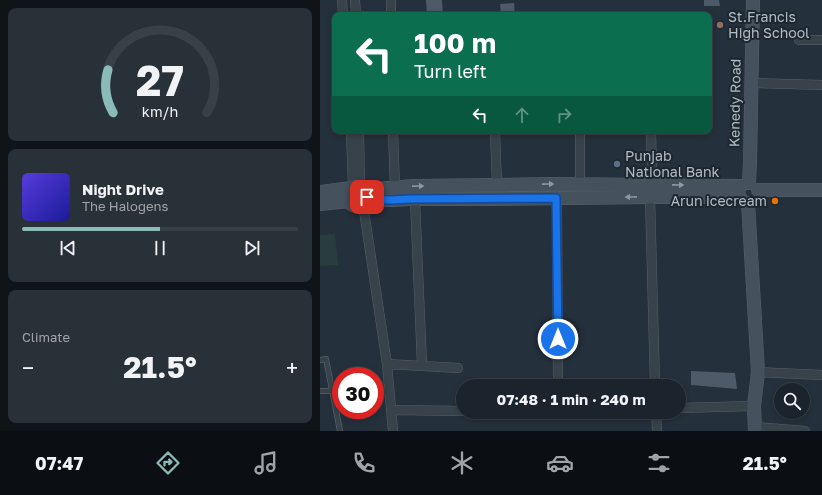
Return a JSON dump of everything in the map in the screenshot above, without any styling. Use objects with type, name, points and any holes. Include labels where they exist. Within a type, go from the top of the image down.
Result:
[{"type":"main road","name":"Kenedy Road","points":[[753,0],[750,162],[747,192],[758,372],[754,406],[755,429]]},
{"type":"main road","points":[[320,192],[360,192],[414,186],[580,184],[650,191]]},
{"type":"main road","points":[[360,192],[391,200],[415,200],[556,198],[650,191],[747,192],[822,190]]},
{"type":"main road","points":[[320,204],[349,201],[355,206],[360,206],[360,192]]},
{"type":"street","points":[[342,0],[343,12]]},
{"type":"street","points":[[355,0],[356,12]]},
{"type":"street","points":[[391,0],[391,12]]},
{"type":"street","points":[[799,40],[822,40]]},
{"type":"street","points":[[751,83],[822,85]]},
{"type":"street","points":[[351,134],[387,364],[393,431]]},
{"type":"street","points":[[359,134],[360,192]]},
{"type":"street","points":[[393,134],[394,188]]},
{"type":"street","points":[[495,134],[496,185]]},
{"type":"street","points":[[580,134],[580,184]]},
{"type":"street","points":[[651,134],[652,170],[650,191],[655,379]]},
{"type":"street","points":[[556,198],[558,379]]},
{"type":"street","points":[[415,200],[422,365]]},
{"type":"street","points":[[387,364],[458,368]]},
{"type":"street","points":[[758,372],[822,375]]},
{"type":"street","points":[[686,408],[754,406]]},
{"type":"street","points":[[391,410],[456,411]]},
{"type":"street","points":[[656,419],[657,431]]},
{"type":"street","points":[[755,429],[805,431]]},
{"type":"lane","points":[[320,358],[326,359],[332,390],[320,391]]},
{"type":"lane","points":[[338,419],[340,431]]},
{"type":"green space","points":[[335,234],[338,265],[320,266],[320,235]]},
{"type":"building","points":[[426,0],[442,0],[443,12],[427,12]]},
{"type":"building","points":[[704,0],[719,0],[720,6],[704,6]]},
{"type":"building","points":[[514,3],[515,12],[501,12],[500,4]]},
{"type":"building","points":[[703,11],[703,12],[680,12]]},
{"type":"building","points":[[691,371],[735,373],[737,389],[691,385]]},
{"type":"place","name":"St.Francis High School","points":[[720,25]]},
{"type":"place","name":"Punjab National Bank","points":[[617,164]]},
{"type":"place","name":"Arun icecream","points":[[775,201]]},
{"type":"route","points":[[367,197],[367,199],[391,200],[556,198],[558,339]]}]
